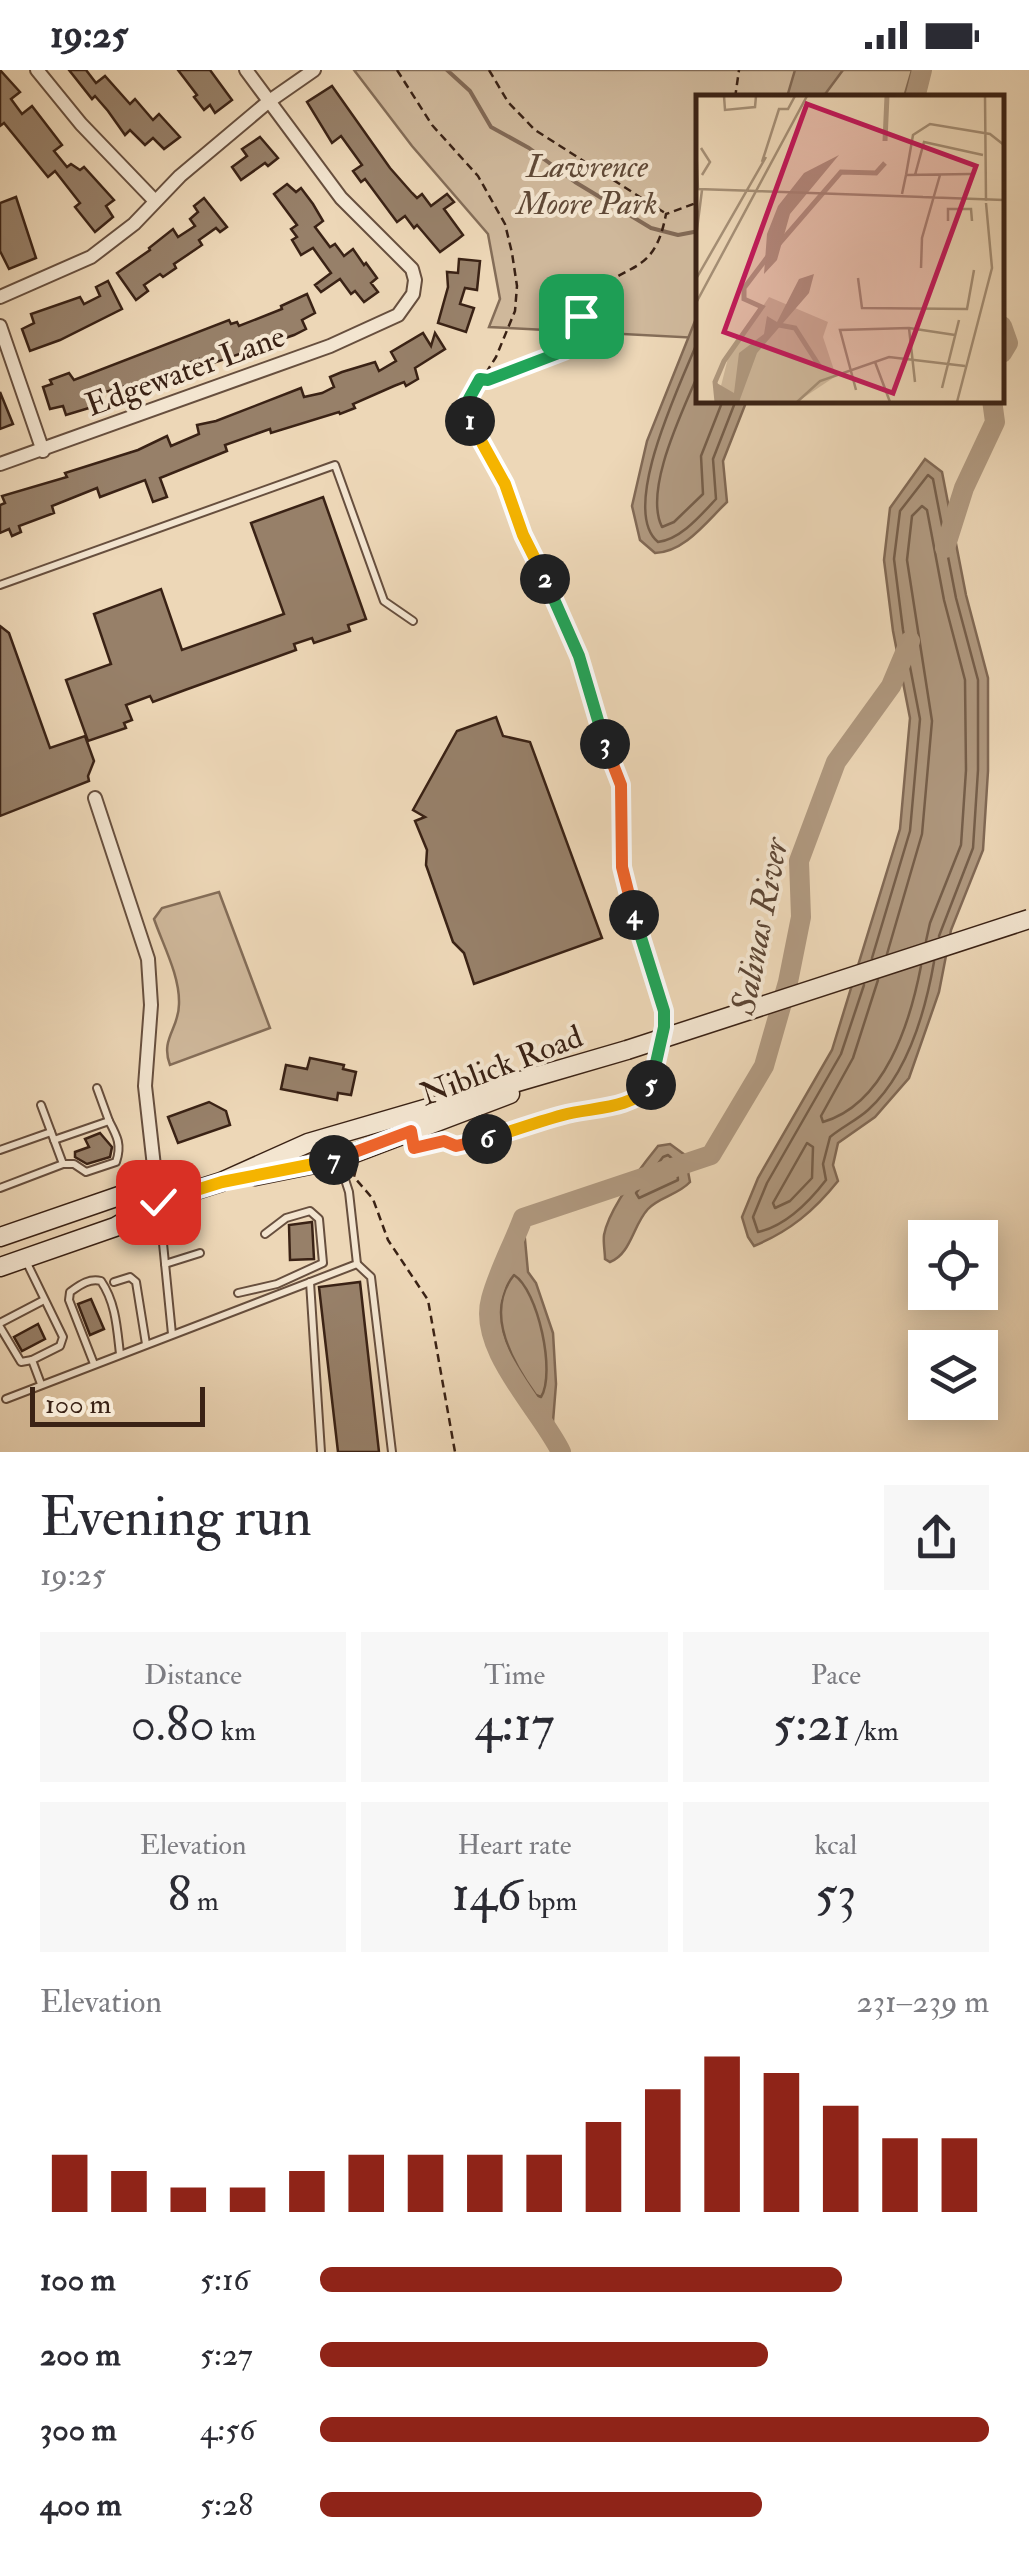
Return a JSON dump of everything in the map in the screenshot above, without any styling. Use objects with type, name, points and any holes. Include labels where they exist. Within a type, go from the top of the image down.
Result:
[{"type":"main road","name":"Niblick Road","points":[[222,1182],[308,1143],[628,1050],[1029,919]]},
{"type":"main road","name":"Niblick Road","points":[[0,1266],[115,1227],[158,1202],[222,1182],[339,1160],[412,1140],[628,1050]]},
{"type":"main road","name":"Niblick Road","points":[[0,1237],[122,1195],[158,1202]]},
{"type":"street","points":[[37,70],[81,124],[155,201]]},
{"type":"street","points":[[246,70],[268,102]]},
{"type":"street","points":[[0,296],[91,257],[134,224],[268,102],[314,70]]},
{"type":"street","name":"Edgewater Lane","points":[[0,464],[330,346],[408,306],[414,294],[412,269],[341,198],[268,102]]},
{"type":"street","points":[[0,326],[44,451]]},
{"type":"street","points":[[95,798],[148,958],[151,1005],[145,1086],[158,1202]]},
{"type":"lane","points":[[0,585],[335,465],[384,601],[414,621]]},
{"type":"lane","points":[[0,1188],[64,1164],[74,1164],[86,1172],[116,1162],[120,1150],[118,1137],[97,1088]]},
{"type":"lane","points":[[41,1105],[64,1164]]},
{"type":"lane","points":[[0,1150],[109,1121]]},
{"type":"lane","points":[[339,1160],[349,1192],[358,1264],[372,1277],[392,1452]]},
{"type":"lane","points":[[158,1202],[172,1334]]},
{"type":"lane","points":[[238,1293],[277,1284],[323,1264],[319,1219],[310,1212],[286,1218],[265,1234]]},
{"type":"lane","points":[[165,1264],[200,1253]]},
{"type":"lane","points":[[24,1258],[44,1300],[63,1342],[21,1362],[0,1325],[44,1300]]},
{"type":"lane","points":[[6,1398],[358,1264]]},
{"type":"lane","points":[[114,1282],[130,1277],[136,1282],[146,1344]]},
{"type":"lane","points":[[94,1364],[69,1300],[70,1292],[82,1283],[95,1279],[106,1288],[115,1312],[120,1354]]},
{"type":"lane","points":[[310,1282],[321,1452]]},
{"type":"lane","points":[[32,1360],[41,1384]]},
{"type":"path","points":[[397,70],[432,125],[478,176],[505,224],[517,286],[515,310],[496,357],[465,406],[465,414],[505,484],[523,535],[579,656],[621,785],[622,867],[659,992],[664,1027]]},
{"type":"path","points":[[489,70],[508,102],[535,130],[666,214]]},
{"type":"path","points":[[735,95],[738,70]]},
{"type":"path","points":[[666,214],[696,203]]},
{"type":"path","points":[[480,379],[488,380],[564,351],[574,342],[590,299],[606,283],[636,270],[647,259],[666,214]]},
{"type":"path","points":[[404,1152],[412,1140],[444,1141],[456,1146],[633,1098],[652,1084],[662,1042]]},
{"type":"path","points":[[358,1166],[354,1172],[357,1182],[373,1200],[388,1240],[428,1300],[455,1452]]},
{"type":"green space","name":"Lawrence Moore Park","points":[[354,70],[912,70],[905,95],[696,95],[696,338],[489,327],[500,299],[488,234],[412,146]]},
{"type":"green space","points":[[219,892],[270,1028],[170,1065],[167,1048],[178,1013],[179,993],[154,919],[162,908]]},
{"type":"water","points":[[795,70],[843,70],[824,95],[788,95]]},
{"type":"water","points":[[696,318],[696,402],[746,402],[723,461],[727,502],[686,541],[655,553],[640,540],[632,506],[647,441]]},
{"type":"water","points":[[925,459],[942,472],[966,595],[988,678],[983,850],[951,930],[939,992],[909,1078],[875,1117],[838,1143],[833,1165],[838,1181],[829,1192],[790,1227],[754,1246],[742,1217],[758,1178],[832,1050],[900,829],[910,718],[884,560],[890,508]]},
{"type":"water","points":[[670,1144],[685,1155],[690,1182],[648,1209],[623,1253],[610,1262],[605,1259],[604,1238],[612,1213],[658,1146]]},
{"type":"water","points":[[523,1218],[528,1272],[536,1283],[553,1333],[556,1384],[552,1434],[508,1371],[489,1317],[497,1280]]},
{"type":"building","points":[[0,70],[20,92],[11,99],[22,114],[32,106],[62,145],[54,151],[67,167],[84,167],[114,200],[106,206],[113,217],[95,232],[75,207],[80,203],[55,171],[48,177],[4,123],[0,126]]},
{"type":"building","points":[[69,70],[86,70],[96,83],[105,76],[130,104],[135,99],[153,120],[159,114],[180,137],[164,149],[153,138],[145,145],[130,130],[125,135]]},
{"type":"building","points":[[178,70],[210,70],[232,100],[215,113],[210,105],[204,110]]},
{"type":"building","points":[[332,86],[390,168],[417,198],[422,194],[431,206],[447,194],[454,202],[444,209],[463,235],[440,252],[405,216],[397,222],[365,179],[361,182],[353,171],[362,165],[341,136],[332,143],[307,102]]},
{"type":"building","points":[[260,137],[278,158],[241,180],[232,167],[247,156],[242,149]]},
{"type":"building","points":[[287,184],[296,192],[301,188],[313,204],[323,221],[315,227],[330,247],[335,244],[344,256],[353,249],[366,263],[377,278],[371,283],[378,292],[364,302],[355,291],[351,294],[340,279],[321,292],[315,285],[331,273],[313,248],[301,255],[292,240],[297,237],[291,229],[297,225],[274,194]]},
{"type":"building","points":[[16,197],[36,258],[9,269],[0,251],[0,203]]},
{"type":"building","points":[[204,198],[227,227],[220,232],[216,228],[199,240],[202,245],[174,264],[176,268],[163,277],[160,274],[144,285],[148,291],[136,300],[117,273],[173,229],[178,237],[195,226],[190,219],[198,212],[194,206]]},
{"type":"building","points":[[459,259],[480,261],[477,290],[465,288],[460,304],[474,308],[466,332],[438,323],[448,287],[447,272],[458,273]]},
{"type":"building","points":[[108,281],[122,309],[30,351],[22,329],[34,323],[31,314],[80,297],[84,304],[100,296],[96,287]]},
{"type":"building","points":[[307,294],[315,313],[302,320],[306,329],[294,335],[202,367],[199,359],[182,365],[183,370],[134,393],[131,384],[99,394],[102,404],[66,415],[63,406],[50,409],[43,387],[52,384],[50,380],[69,373],[74,380],[229,320],[239,326]]},
{"type":"building","points":[[423,333],[431,346],[435,333],[445,349],[415,368],[418,379],[406,386],[404,382],[394,386],[340,414],[271,433],[270,429],[225,445],[227,451],[160,478],[167,497],[153,502],[145,480],[100,497],[97,488],[52,506],[54,513],[19,526],[21,532],[12,536],[9,529],[0,533],[0,505],[5,503],[2,496],[67,477],[65,473],[138,450],[167,436],[171,446],[199,434],[197,425],[301,388],[304,397],[322,393],[334,387],[330,377],[342,372],[375,362],[379,371],[396,361],[391,352]]},
{"type":"building","points":[[0,392],[13,424],[0,429]]},
{"type":"building","points":[[323,497],[366,619],[348,625],[350,631],[314,643],[312,638],[294,644],[296,650],[153,702],[150,696],[126,705],[132,720],[124,723],[126,728],[88,741],[66,680],[111,664],[94,614],[161,589],[182,650],[284,614],[251,523]]},
{"type":"building","points":[[0,626],[9,633],[50,748],[85,736],[94,761],[89,781],[0,816]]},
{"type":"building","points":[[496,717],[503,736],[530,742],[602,938],[474,984],[464,953],[453,942],[426,865],[427,850],[415,821],[425,817],[413,810],[457,731]]},
{"type":"building","points":[[310,1058],[344,1065],[343,1069],[356,1072],[351,1095],[338,1093],[337,1100],[281,1089],[286,1065],[307,1069]]},
{"type":"building","points":[[209,1102],[226,1111],[230,1125],[178,1143],[168,1117]]},
{"type":"building","points":[[100,1133],[112,1147],[110,1157],[87,1164],[75,1157],[75,1152],[89,1147],[85,1139]]},
{"type":"building","points":[[312,1222],[314,1259],[290,1260],[289,1225]]},
{"type":"building","points":[[360,1282],[379,1452],[338,1452],[319,1287]]},
{"type":"building","points":[[91,1299],[104,1329],[90,1335],[78,1304]]},
{"type":"building","points":[[38,1324],[45,1339],[22,1351],[14,1337]]},
{"type":"waterway","points":[[447,70],[470,91],[491,127],[529,148],[575,182],[651,228],[678,235],[696,232]]},
{"type":"waterway","name":"Salinas River","points":[[916,95],[922,70]]},
{"type":"waterway","name":"Salinas River","points":[[1004,332],[1008,343],[1004,350]]},
{"type":"waterway","name":"Salinas River","points":[[945,548],[964,488],[995,422],[992,402]]},
{"type":"waterway","name":"Salinas River","points":[[561,1452],[513,1379],[493,1338],[489,1318],[494,1289],[523,1218],[711,1155],[764,1066],[788,982],[801,917],[799,861],[836,762],[891,686],[910,641]]},
{"type":"route","points":[[158,1202],[222,1182],[339,1160],[411,1131],[414,1148],[444,1141],[456,1146],[563,1114],[605,1108],[645,1092],[652,1084],[664,1011],[622,867],[621,785],[579,656],[523,535],[505,484],[465,414],[465,406],[480,379],[488,380],[564,351],[574,342],[581,316]]}]
